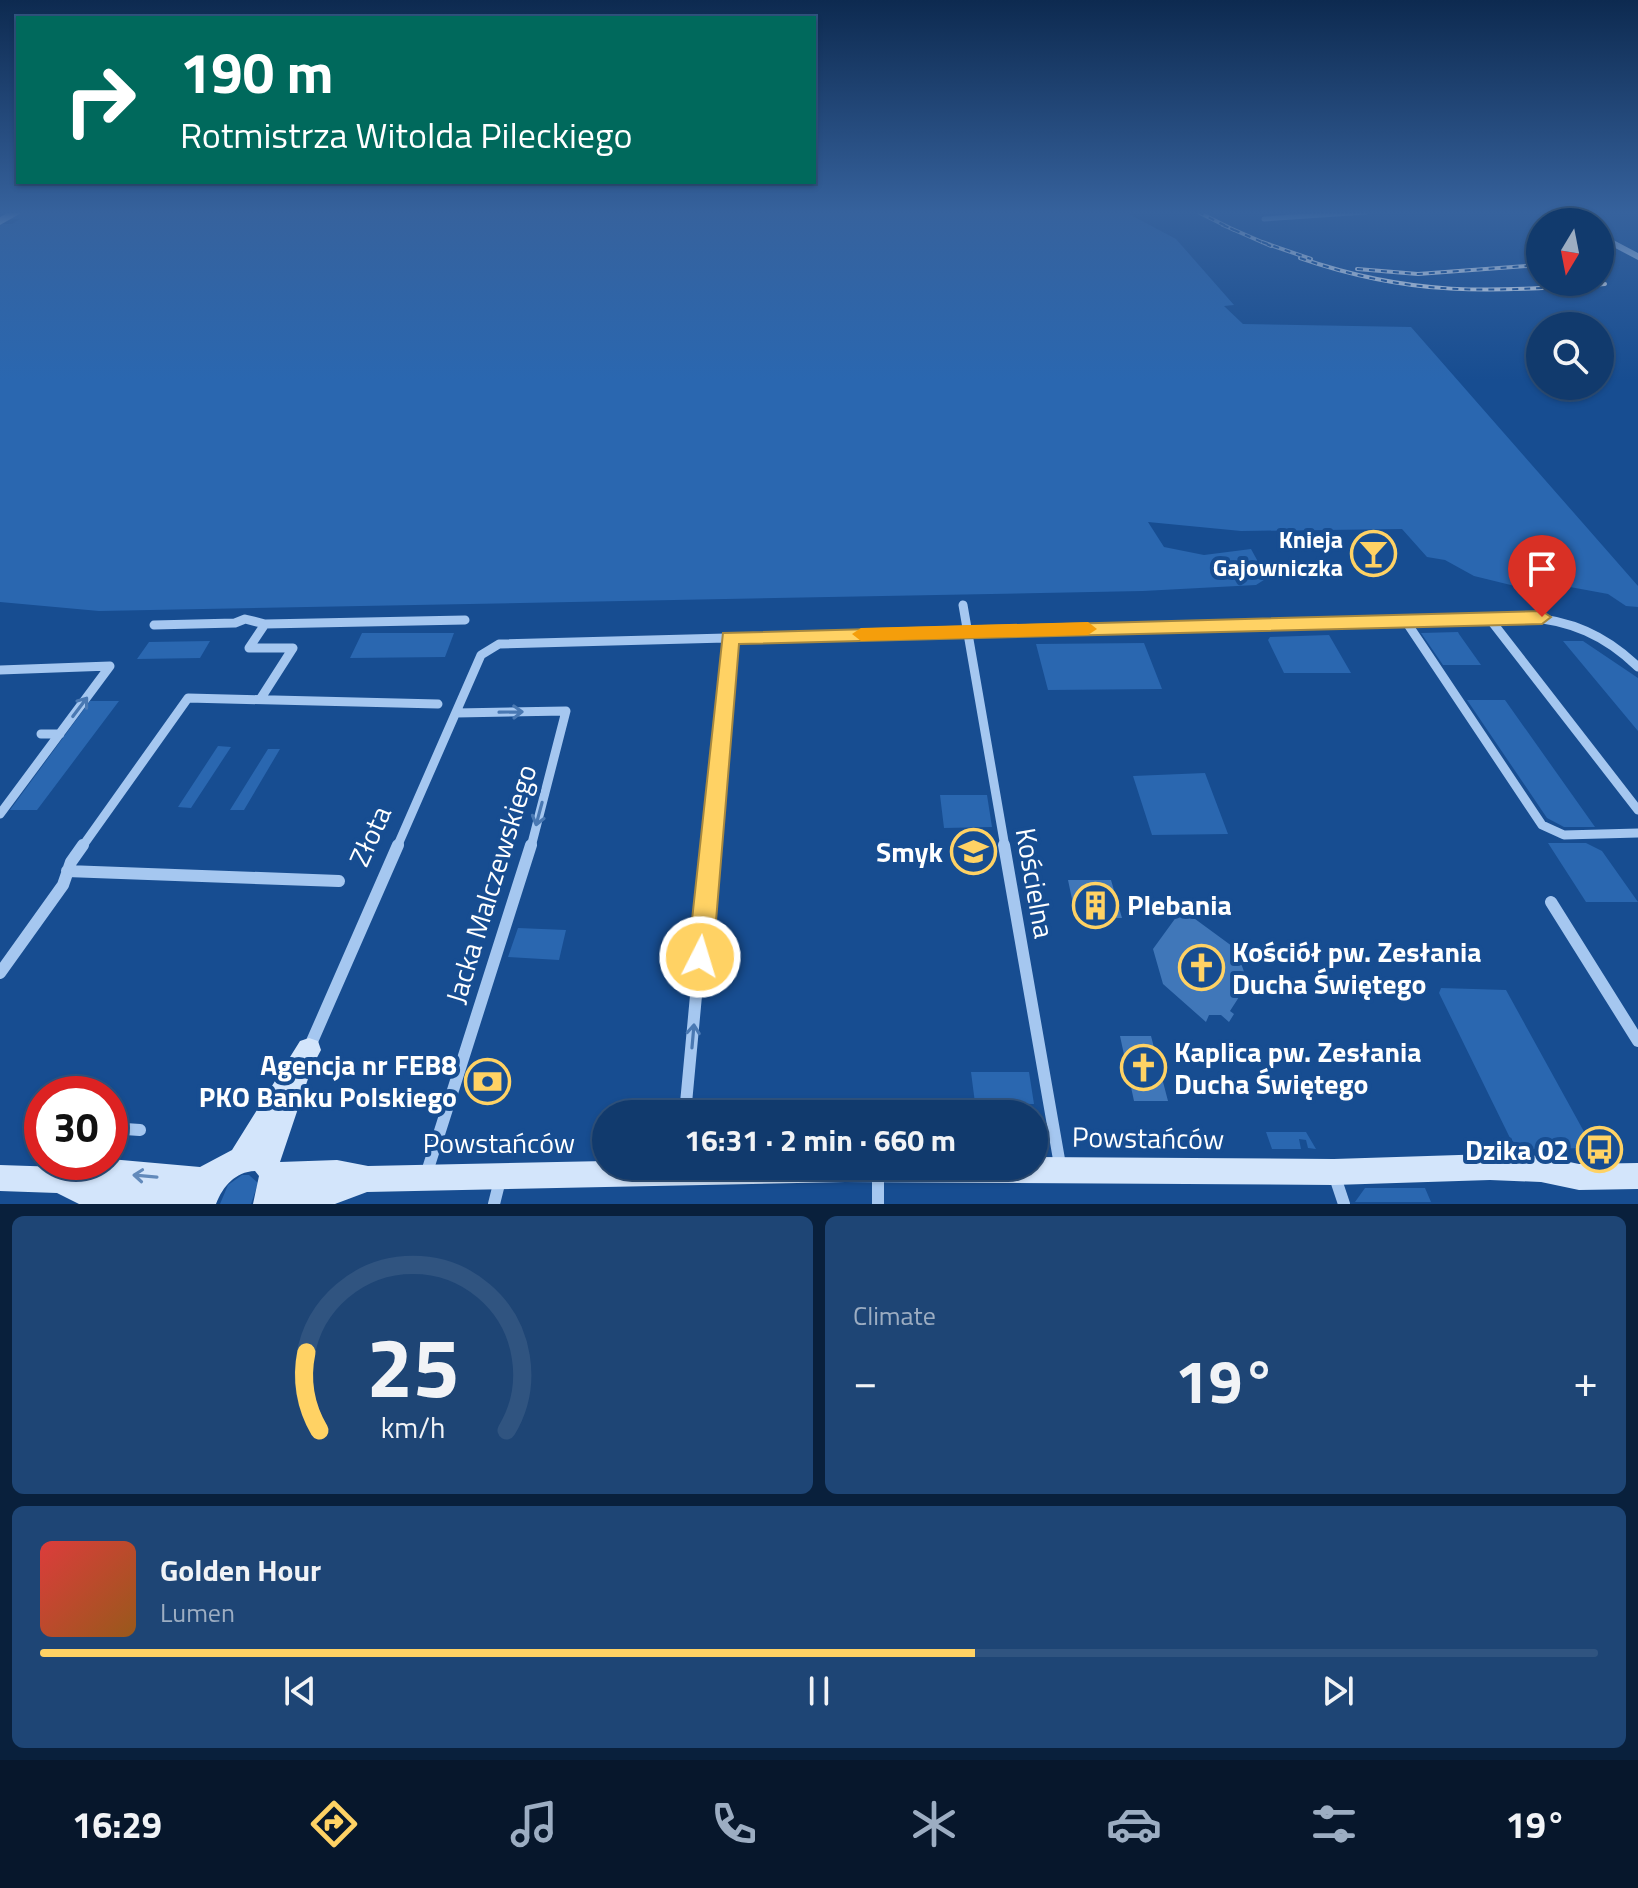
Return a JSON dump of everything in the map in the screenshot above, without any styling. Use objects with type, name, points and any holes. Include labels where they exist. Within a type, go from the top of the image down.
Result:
[{"type":"street","name":"Kościelna","points":[[963,605],[1061,1169]]},
{"type":"street","points":[[1489,618],[1638,810]]},
{"type":"street","points":[[686,1100],[730,637],[1550,618],[1583,627],[1618,647],[1638,667]]},
{"type":"street","points":[[154,625],[235,623],[245,619],[265,624],[465,620]]},
{"type":"street","points":[[1405,620],[1542,825],[1564,835],[1638,833]]},
{"type":"street","points":[[261,698],[293,648],[249,648],[265,624]]},
{"type":"street","name":"Złota","points":[[250,1167],[309,1050],[481,655],[489,648],[503,644],[730,637]]},
{"type":"street","points":[[0,670],[110,666],[0,814]]},
{"type":"street","points":[[0,973],[188,698],[438,704]]},
{"type":"street","name":"Jacka Malczewskiego","points":[[425,1175],[527,861],[566,711],[456,713]]},
{"type":"street","points":[[41,734],[60,734]]},
{"type":"street","points":[[67,871],[339,881]]},
{"type":"street","points":[[1551,902],[1638,1041]]},
{"type":"street","points":[[128,1129],[140,1130]]},
{"type":"street","points":[[203,1204],[210,1185],[250,1167],[269,1204]]},
{"type":"street","name":"Powstańców","points":[[128,1174],[200,1180],[250,1167],[337,1173],[368,1179],[592,1172]]},
{"type":"street","name":"Powstańców","points":[[1048,1169],[1334,1172],[1519,1168],[1579,1177],[1638,1176]]},
{"type":"street","points":[[1334,1172],[1344,1204]]},
{"type":"street","points":[[494,1204],[501,1176]]},
{"type":"street","name":"Powstańców","points":[[0,1178],[24,1179]]},
{"type":"street","name":"Powstańców","points":[[269,1204],[334,1191],[368,1179]]},
{"type":"street","name":"Powstańców","points":[[60,1180],[80,1191],[108,1199],[192,1204]]},
{"type":"street","points":[[878,1180],[878,1204]]},
{"type":"shaded area","points":[[0,268],[1202,268],[1234,305],[1224,306],[1243,324],[1411,327],[1638,586],[1638,607],[1626,606],[1608,594],[1570,587],[1523,588],[1474,576],[1445,560],[1427,557],[1402,529],[1241,531],[1148,522],[1164,547],[1204,555],[1251,549],[1267,578],[1256,585],[1143,591],[99,611],[0,602]]},
{"type":"shaded area","points":[[1458,632],[1481,665],[1443,665],[1421,633]]},
{"type":"shaded area","points":[[362,633],[454,633],[445,657],[350,658]]},
{"type":"shaded area","points":[[1329,635],[1351,673],[1284,673],[1268,640],[1270,637]]},
{"type":"shaded area","points":[[210,641],[200,658],[137,659],[149,642]]},
{"type":"shaded area","points":[[1563,641],[1583,641],[1638,678],[1638,731]]},
{"type":"shaded area","points":[[1144,643],[1162,689],[1048,690],[1036,644]]},
{"type":"shaded area","points":[[1467,700],[1505,700],[1595,827],[1564,827],[1547,818]]},
{"type":"shaded area","points":[[90,701],[119,701],[37,810],[10,810]]},
{"type":"shaded area","points":[[218,746],[231,747],[191,808],[178,807]]},
{"type":"shaded area","points":[[268,749],[280,749],[244,810],[230,810]]},
{"type":"shaded area","points":[[1205,773],[1228,834],[1152,835],[1133,776]]},
{"type":"shaded area","points":[[940,795],[987,795],[992,827],[944,828]]},
{"type":"shaded area","points":[[1548,843],[1586,843],[1602,851],[1638,902],[1586,902]]},
{"type":"shaded area","points":[[518,928],[566,930],[559,960],[508,957]]},
{"type":"shaded area","points":[[1441,988],[1506,990],[1593,1148],[1524,1149],[1511,1140],[1439,993]]},
{"type":"shaded area","points":[[971,1072],[1029,1072],[1033,1100],[975,1100]]},
{"type":"shaded area","points":[[1266,1132],[1306,1132],[1316,1149],[1308,1148],[1306,1140],[1299,1139],[1301,1149],[1272,1149]]},
{"type":"shaded area","points":[[242,1175],[249,1175],[258,1183],[251,1204],[220,1204],[228,1185]]},
{"type":"shaded area","points":[[1365,1188],[1425,1188],[1431,1202],[1355,1202]]},
{"type":"building","name":"Plebania","points":[[1068,880],[1111,880],[1122,918],[1076,918]]},
{"type":"building","name":"Kościół pw. Zesłania Ducha Świętego","points":[[1177,916],[1191,916],[1236,949],[1248,983],[1230,1011],[1234,1014],[1229,1022],[1221,1015],[1209,1015],[1206,1022],[1163,984],[1153,949]]},
{"type":"building","name":"Kaplica pw. Zesłania Ducha Świętego","points":[[1120,1036],[1151,1036],[1168,1101],[1134,1101]]},
{"type":"railway","points":[[1332,268],[1379,280],[1451,289],[1526,289]]},
{"type":"railway","points":[[1357,269],[1418,274],[1497,268]]},
{"type":"slow traffic","points":[[861,634],[944,635],[1088,629]]},
{"type":"place","name":"Knieja Gajowniczka","points":[[1374,554]]},
{"type":"place","name":"Smyk","points":[[974,852]]},
{"type":"place","name":"Plebania","points":[[1096,905]]},
{"type":"place","name":"Kościół pw. Zesłania Ducha Świętego","points":[[1201,968]]},
{"type":"place","name":"Kaplica pw. Zesłania Ducha Świętego","points":[[1143,1068]]},
{"type":"place","name":"Agencja nr FEB8 PKO Banku Polskiego","points":[[488,1081]]},
{"type":"place","name":"Dzika 02","points":[[1600,1150]]},
{"type":"route","points":[[700,957],[730,637],[944,635],[1542,617]]}]
